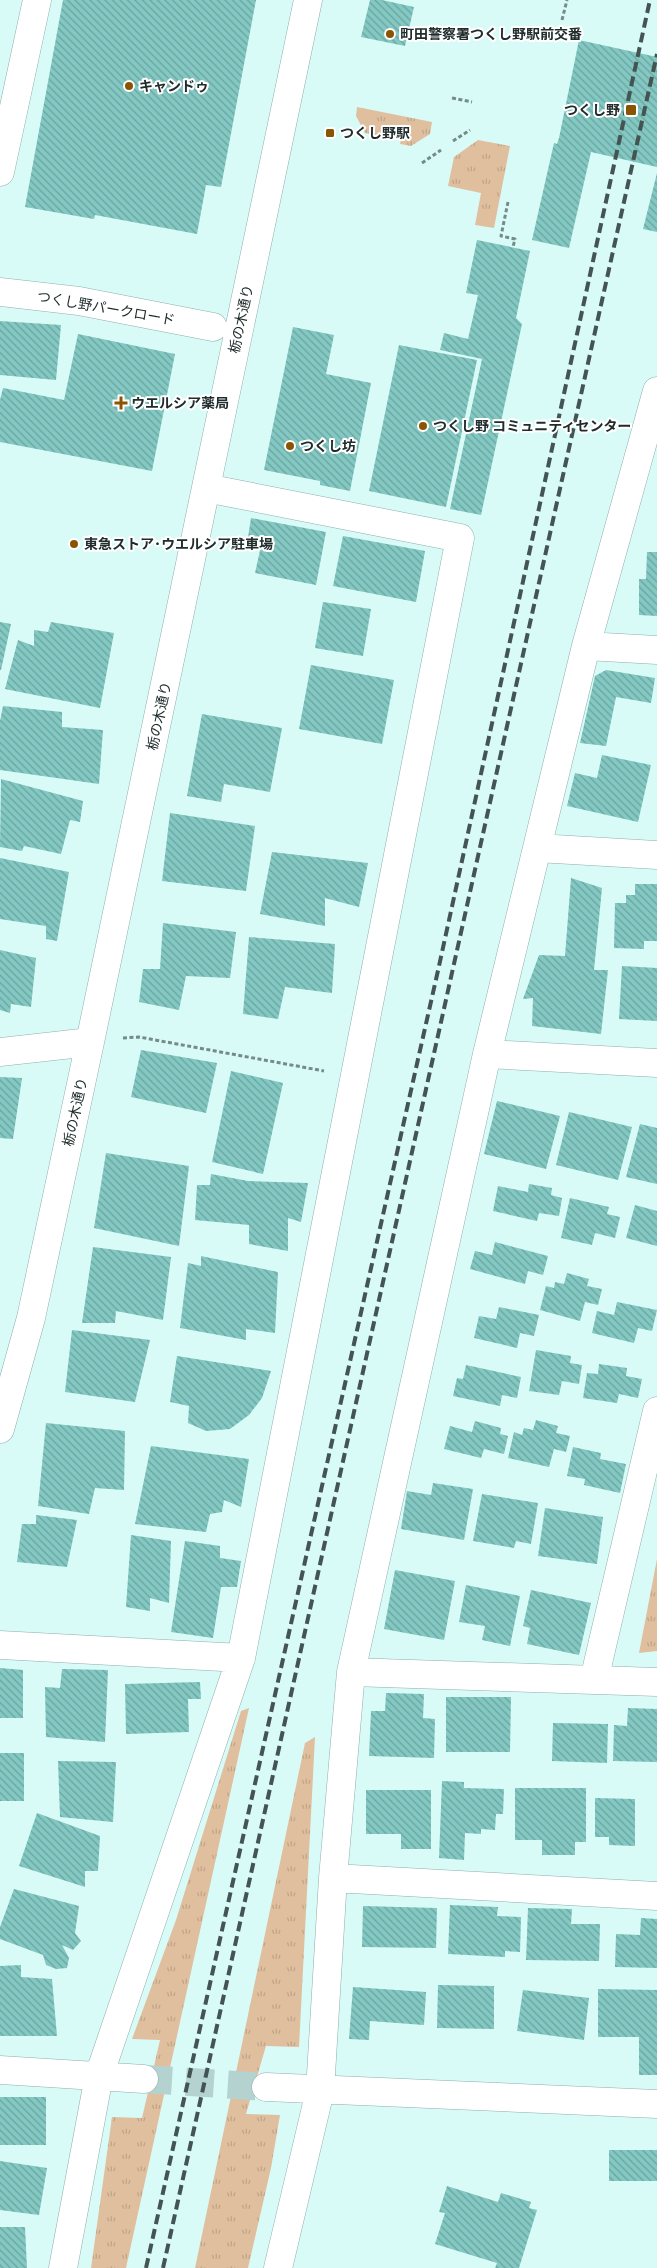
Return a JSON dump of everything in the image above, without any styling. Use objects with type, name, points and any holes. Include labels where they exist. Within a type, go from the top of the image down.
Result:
[{"type":"street","points":[[0,170],[37,0]]},
{"type":"street","name":"栃の木通り","points":[[0,1429],[31,1318],[308,0]]},
{"type":"street","name":"つくし野パークロード","points":[[0,292],[79,301],[213,327]]},
{"type":"street","points":[[278,2268],[320,2090],[333,1878],[351,1672],[487,1054],[586,646],[649,444],[657,391]]},
{"type":"street","points":[[64,2268],[99,2076],[241,1658],[460,538],[206,488]]},
{"type":"street","points":[[586,646],[657,650]]},
{"type":"street","points":[[537,848],[657,855]]},
{"type":"street","points":[[0,1052],[90,1042]]},
{"type":"street","points":[[487,1054],[657,1063]]},
{"type":"street","points":[[594,1680],[657,1411]]},
{"type":"street","points":[[0,1645],[241,1658]]},
{"type":"street","points":[[351,1672],[657,1682]]},
{"type":"street","points":[[333,1878],[657,1896]]},
{"type":"street","points":[[0,2070],[144,2079]]},
{"type":"street","points":[[266,2087],[657,2104]]},
{"type":"path","points":[[562,20],[567,0]]},
{"type":"path","points":[[452,98],[472,102]]},
{"type":"path","points":[[453,141],[470,130]]},
{"type":"path","points":[[422,163],[441,150]]},
{"type":"path","points":[[508,202],[501,236],[515,239],[513,247]]},
{"type":"path","points":[[90,1042],[139,1037],[297,1066]]},
{"type":"green space","points":[[357,107],[432,122],[430,134],[411,146],[400,144],[401,140],[365,133],[356,116]]},
{"type":"green space","points":[[478,140],[510,146],[494,228],[475,225],[481,193],[448,186],[454,157]]},
{"type":"green space","points":[[657,1559],[657,1651],[639,1653]]},
{"type":"green space","points":[[249,1708],[126,2268],[91,2268],[112,2117],[142,2118],[160,2040],[132,2039],[176,1920],[241,1711]]},
{"type":"green space","points":[[315,1737],[299,2047],[266,2046],[246,2114],[280,2115],[271,2168],[248,2268],[195,2268],[305,1743]]},
{"type":"building","points":[[63,0],[256,0],[221,187],[206,185],[197,234],[95,215],[94,219],[25,207]]},
{"type":"building","points":[[370,0],[382,0],[414,7],[405,46],[361,37]]},
{"type":"building","points":[[579,40],[657,57],[657,167],[591,152],[569,248],[532,240],[554,143],[557,144],[559,138]]},
{"type":"building","points":[[657,173],[657,232],[643,229]]},
{"type":"building","points":[[477,240],[530,251],[516,318],[522,324],[481,515],[450,509],[482,359],[440,350],[444,333],[468,339],[478,295],[466,293]]},
{"type":"building","points":[[0,321],[61,325],[56,380],[0,375]]},
{"type":"building","points":[[293,327],[334,335],[326,374],[371,383],[350,491],[320,485],[320,481],[264,470]]},
{"type":"building","points":[[78,334],[175,354],[152,471],[0,442],[0,400],[3,388],[64,400]]},
{"type":"building","name":"つくし野 コミュニティセンター","points":[[399,345],[477,360],[446,507],[369,491]]},
{"type":"building","points":[[251,518],[326,532],[316,585],[255,573],[261,546],[247,544]]},
{"type":"building","points":[[343,536],[425,551],[416,602],[333,586]]},
{"type":"building","points":[[647,552],[657,552],[657,616],[639,615],[639,579],[646,579]]},
{"type":"building","points":[[323,602],[371,609],[363,656],[315,648]]},
{"type":"building","points":[[0,622],[11,624],[1,670],[0,670]]},
{"type":"building","points":[[51,622],[114,633],[100,708],[5,689],[18,640],[34,646],[34,630],[48,632]]},
{"type":"building","points":[[311,665],[394,680],[382,744],[299,729]]},
{"type":"building","points":[[606,670],[655,678],[651,703],[616,697],[606,746],[580,743],[595,676]]},
{"type":"building","points":[[3,706],[62,712],[62,727],[103,730],[99,784],[0,770],[0,721]]},
{"type":"building","points":[[202,714],[282,728],[270,792],[224,784],[221,802],[187,796]]},
{"type":"building","points":[[602,755],[651,765],[638,822],[567,806],[575,773],[597,778]]},
{"type":"building","points":[[1,779],[83,801],[80,822],[70,820],[61,854],[24,846],[22,851],[0,847]]},
{"type":"building","points":[[170,813],[255,826],[246,891],[162,881]]},
{"type":"building","points":[[272,852],[368,863],[359,907],[325,898],[325,926],[260,914]]},
{"type":"building","points":[[0,858],[69,872],[57,941],[46,939],[46,926],[0,919]]},
{"type":"building","points":[[571,878],[602,888],[594,970],[608,970],[601,1034],[532,1026],[533,998],[523,999],[539,955],[565,956]]},
{"type":"building","points":[[635,884],[657,884],[657,941],[644,941],[644,949],[614,948],[615,903],[626,903],[626,895],[635,895]]},
{"type":"building","points":[[163,923],[236,932],[230,978],[186,976],[179,1010],[139,1002],[143,969],[160,969]]},
{"type":"building","points":[[249,937],[335,944],[332,993],[285,987],[278,1019],[243,1014]]},
{"type":"building","points":[[0,950],[36,958],[31,1007],[11,1004],[10,1013],[0,1010]]},
{"type":"building","points":[[622,966],[657,968],[657,1021],[619,1019]]},
{"type":"building","points":[[141,1050],[217,1063],[206,1113],[131,1097]]},
{"type":"building","points":[[231,1071],[283,1083],[263,1174],[212,1162]]},
{"type":"building","points":[[0,1077],[22,1078],[13,1139],[0,1138]]},
{"type":"building","points":[[497,1101],[560,1116],[546,1169],[484,1154]]},
{"type":"building","points":[[569,1112],[632,1127],[618,1180],[556,1165]]},
{"type":"building","points":[[640,1124],[657,1128],[657,1184],[626,1177]]},
{"type":"building","points":[[106,1153],[189,1166],[179,1246],[94,1228]]},
{"type":"building","points":[[211,1174],[248,1181],[308,1183],[301,1222],[288,1218],[288,1251],[249,1244],[249,1225],[195,1220],[197,1185],[210,1185]]},
{"type":"building","points":[[529,1184],[552,1188],[551,1195],[562,1198],[559,1216],[539,1213],[537,1221],[493,1211],[498,1186],[528,1192]]},
{"type":"building","points":[[570,1198],[609,1207],[607,1214],[620,1217],[615,1238],[595,1233],[592,1245],[561,1238]]},
{"type":"building","points":[[635,1205],[657,1211],[657,1246],[626,1238]]},
{"type":"building","points":[[495,1242],[548,1256],[543,1275],[528,1271],[525,1284],[470,1269],[475,1251],[492,1255]]},
{"type":"building","points":[[93,1247],[171,1257],[163,1320],[116,1311],[115,1323],[82,1323]]},
{"type":"building","points":[[201,1256],[278,1272],[275,1333],[246,1329],[246,1340],[180,1328],[188,1263],[201,1266]]},
{"type":"building","points":[[567,1273],[589,1279],[587,1286],[602,1289],[598,1305],[585,1302],[580,1321],[540,1310],[546,1286],[554,1288],[555,1282],[564,1284]]},
{"type":"building","points":[[617,1302],[657,1310],[652,1331],[638,1328],[634,1343],[592,1333],[597,1311],[614,1315]]},
{"type":"building","points":[[499,1307],[539,1315],[534,1336],[520,1333],[517,1348],[474,1338],[479,1316],[496,1319]]},
{"type":"building","points":[[72,1330],[150,1340],[135,1402],[65,1392]]},
{"type":"building","points":[[536,1350],[571,1356],[570,1363],[582,1365],[579,1384],[562,1381],[559,1395],[529,1391]]},
{"type":"building","points":[[177,1356],[271,1371],[262,1398],[249,1415],[230,1429],[206,1431],[188,1423],[189,1406],[170,1402]]},
{"type":"building","points":[[599,1364],[627,1368],[626,1376],[642,1379],[638,1398],[619,1394],[617,1403],[583,1398],[587,1373],[598,1374]]},
{"type":"building","points":[[466,1365],[521,1377],[517,1398],[502,1395],[500,1406],[453,1396],[457,1378],[463,1379]]},
{"type":"building","points":[[536,1420],[558,1426],[556,1433],[570,1436],[566,1452],[554,1449],[549,1467],[508,1458],[514,1432],[522,1435],[524,1428],[533,1430]]},
{"type":"building","points":[[475,1421],[501,1428],[500,1434],[508,1436],[504,1454],[484,1449],[481,1458],[444,1449],[450,1426],[472,1432]]},
{"type":"building","points":[[46,1423],[125,1431],[124,1490],[95,1488],[89,1514],[38,1506]]},
{"type":"building","points":[[151,1446],[249,1459],[241,1507],[224,1500],[222,1512],[210,1514],[206,1532],[135,1524]]},
{"type":"building","points":[[573,1447],[601,1453],[600,1459],[626,1464],[620,1493],[584,1485],[585,1479],[567,1476]]},
{"type":"building","points":[[433,1483],[473,1489],[464,1540],[401,1529],[407,1491],[431,1495]]},
{"type":"building","points":[[482,1494],[538,1503],[531,1544],[516,1541],[514,1548],[473,1541]]},
{"type":"building","points":[[545,1508],[603,1517],[597,1564],[538,1556]]},
{"type":"building","points":[[36,1515],[77,1520],[67,1567],[17,1562],[22,1524],[36,1524]]},
{"type":"building","points":[[131,1535],[171,1541],[169,1603],[150,1598],[150,1611],[126,1607]]},
{"type":"building","points":[[185,1541],[220,1546],[220,1558],[241,1561],[237,1587],[221,1587],[213,1638],[171,1632]]},
{"type":"building","points":[[395,1570],[455,1581],[444,1640],[384,1629]]},
{"type":"building","points":[[466,1585],[520,1596],[510,1646],[482,1640],[485,1626],[459,1622]]},
{"type":"building","points":[[531,1590],[591,1603],[579,1655],[527,1644],[530,1628],[523,1626]]},
{"type":"building","points":[[0,1668],[23,1670],[23,1718],[0,1718]]},
{"type":"building","points":[[62,1669],[108,1670],[105,1742],[46,1737],[45,1687],[60,1688]]},
{"type":"building","points":[[200,1682],[201,1699],[188,1699],[189,1732],[126,1734],[125,1684]]},
{"type":"building","points":[[386,1693],[424,1694],[423,1718],[435,1719],[434,1758],[369,1756],[371,1711],[385,1711]]},
{"type":"building","points":[[446,1697],[511,1697],[510,1752],[446,1752]]},
{"type":"building","points":[[628,1708],[657,1709],[657,1762],[613,1761],[614,1725],[627,1726]]},
{"type":"building","points":[[553,1723],[608,1724],[607,1763],[552,1761]]},
{"type":"building","points":[[0,1753],[24,1753],[24,1801],[0,1801]]},
{"type":"building","points":[[58,1761],[116,1762],[113,1822],[60,1817]]},
{"type":"building","points":[[442,1781],[464,1782],[464,1788],[504,1789],[503,1814],[496,1814],[495,1830],[481,1829],[481,1834],[465,1833],[464,1860],[439,1858]]},
{"type":"building","points":[[515,1788],[586,1788],[586,1842],[575,1842],[575,1855],[542,1855],[542,1840],[515,1840]]},
{"type":"building","points":[[366,1790],[431,1790],[431,1849],[401,1849],[401,1834],[366,1834]]},
{"type":"building","points":[[595,1798],[635,1799],[635,1846],[609,1845],[609,1837],[595,1837]]},
{"type":"building","points":[[37,1813],[100,1836],[98,1871],[85,1871],[85,1887],[19,1866]]},
{"type":"building","points":[[14,1889],[79,1906],[75,1933],[81,1941],[73,1950],[62,1945],[69,1958],[67,1968],[56,1969],[46,1965],[43,1955],[0,1939],[0,1927]]},
{"type":"building","points":[[450,1905],[498,1907],[497,1916],[521,1917],[520,1952],[505,1951],[505,1957],[448,1954]]},
{"type":"building","points":[[363,1906],[437,1908],[436,1948],[362,1947]]},
{"type":"building","points":[[528,1908],[572,1909],[571,1924],[600,1924],[599,1961],[526,1960]]},
{"type":"building","points":[[641,1918],[657,1919],[657,1968],[615,1967],[616,1934],[640,1935]]},
{"type":"building","points":[[21,1965],[21,1977],[52,1979],[57,2036],[0,2036],[0,1966]]},
{"type":"building","points":[[438,1985],[494,1986],[494,2029],[437,2028]]},
{"type":"building","points":[[353,1987],[426,1992],[424,2025],[370,2021],[369,2040],[349,2039]]},
{"type":"building","points":[[598,1989],[657,1990],[657,2075],[639,2075],[639,2037],[598,2037]]},
{"type":"building","points":[[523,1990],[589,1998],[584,2040],[517,2031]]},
{"type":"building","points":[[0,2097],[46,2097],[46,2145],[0,2145]]},
{"type":"building","points":[[609,2150],[657,2150],[657,2181],[609,2181]]},
{"type":"building","points":[[0,2161],[47,2168],[39,2215],[0,2210]]},
{"type":"building","points":[[447,2186],[498,2202],[501,2193],[531,2202],[529,2208],[537,2210],[519,2268],[495,2268],[497,2263],[435,2244],[445,2213],[439,2212]]},
{"type":"building","points":[[0,2227],[25,2227],[27,2268],[0,2268]]},
{"type":"tunnel","points":[[144,2079],[266,2087]]},
{"type":"railway","points":[[146,2268],[439,966],[650,0]]},
{"type":"railway","points":[[163,2268],[657,54]]},
{"type":"place","name":"町田警察署つくし野駅前交番","points":[[390,34]]},
{"type":"place","name":"キャンドゥ","points":[[129,86]]},
{"type":"place","name":"つくし野","points":[[631,110]]},
{"type":"place","name":"つくし野駅","points":[[330,133]]},
{"type":"place","name":"ウエルシア薬局","points":[[121,403]]},
{"type":"place","name":"つくし野 コミュニティセンター","points":[[423,426]]},
{"type":"place","name":"つくし坊","points":[[290,446]]},
{"type":"place","name":"東急ストア･ウエルシア駐車場","points":[[74,544]]}]
